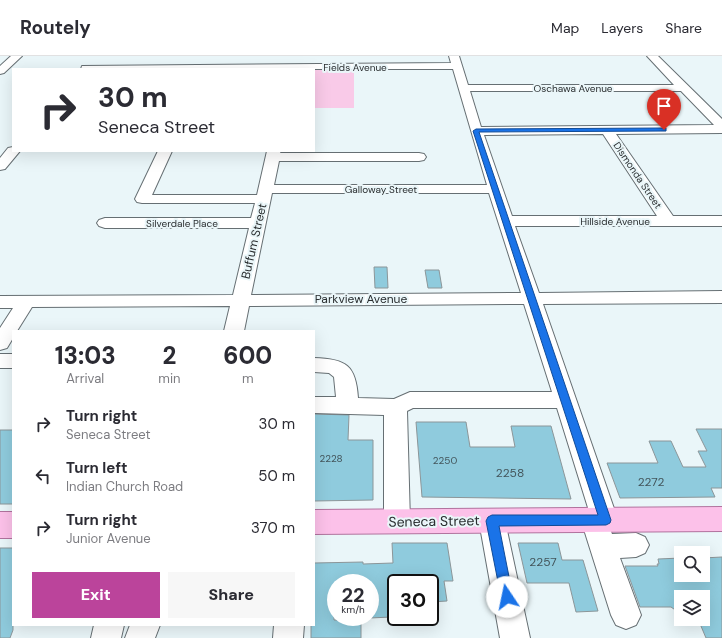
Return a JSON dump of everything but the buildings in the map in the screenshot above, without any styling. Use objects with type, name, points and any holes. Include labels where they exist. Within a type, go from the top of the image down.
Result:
[{"type":"main road","name":"Seneca Street","points":[[315,522],[722,519]]},
{"type":"main road","points":[[0,526],[12,525]]},
{"type":"street","points":[[0,71],[17,56]]},
{"type":"street","points":[[652,56],[722,126]]},
{"type":"street","points":[[87,68],[95,57]]},
{"type":"street","points":[[455,61],[476,131],[566,400],[600,520],[603,547],[626,615]]},
{"type":"street","name":"Fields Avenue","points":[[293,68],[455,61]]},
{"type":"street","name":"Oschawa Avenue","points":[[463,88],[684,88]]},
{"type":"street","name":"Dismonda Street","points":[[607,130],[668,221]]},
{"type":"street","points":[[476,131],[722,130]]},
{"type":"street","points":[[0,166],[12,152]]},
{"type":"street","name":"Galloway Street","points":[[165,152],[142,199],[265,194],[496,189]]},
{"type":"street","points":[[273,154],[419,157]]},
{"type":"street","name":"Buffum Street","points":[[234,330],[273,154]]},
{"type":"street","name":"Hillside Avenue","points":[[507,221],[722,221]]},
{"type":"street","name":"Silverdale Place","points":[[105,223],[258,224]]},
{"type":"street","name":"Parkview Avenue","points":[[0,302],[722,297]]},
{"type":"street","points":[[0,343],[26,302]]},
{"type":"street","points":[[0,361],[12,361]]},
{"type":"street","points":[[315,365],[330,365],[340,369],[346,376],[347,406]]},
{"type":"street","points":[[315,405],[397,407],[410,400],[566,400]]},
{"type":"street","points":[[397,407],[395,417],[397,522]]},
{"type":"street","points":[[492,521],[515,638]]},
{"type":"street","points":[[603,547],[636,545]]},
{"type":"street","points":[[140,638],[145,626]]},
{"type":"street","points":[[288,638],[289,626]]},
{"type":"shaded area","points":[[315,69],[354,69],[354,108],[315,108]]},
{"type":"route","points":[[507,597],[492,521],[606,520],[476,131],[664,130]]}]
